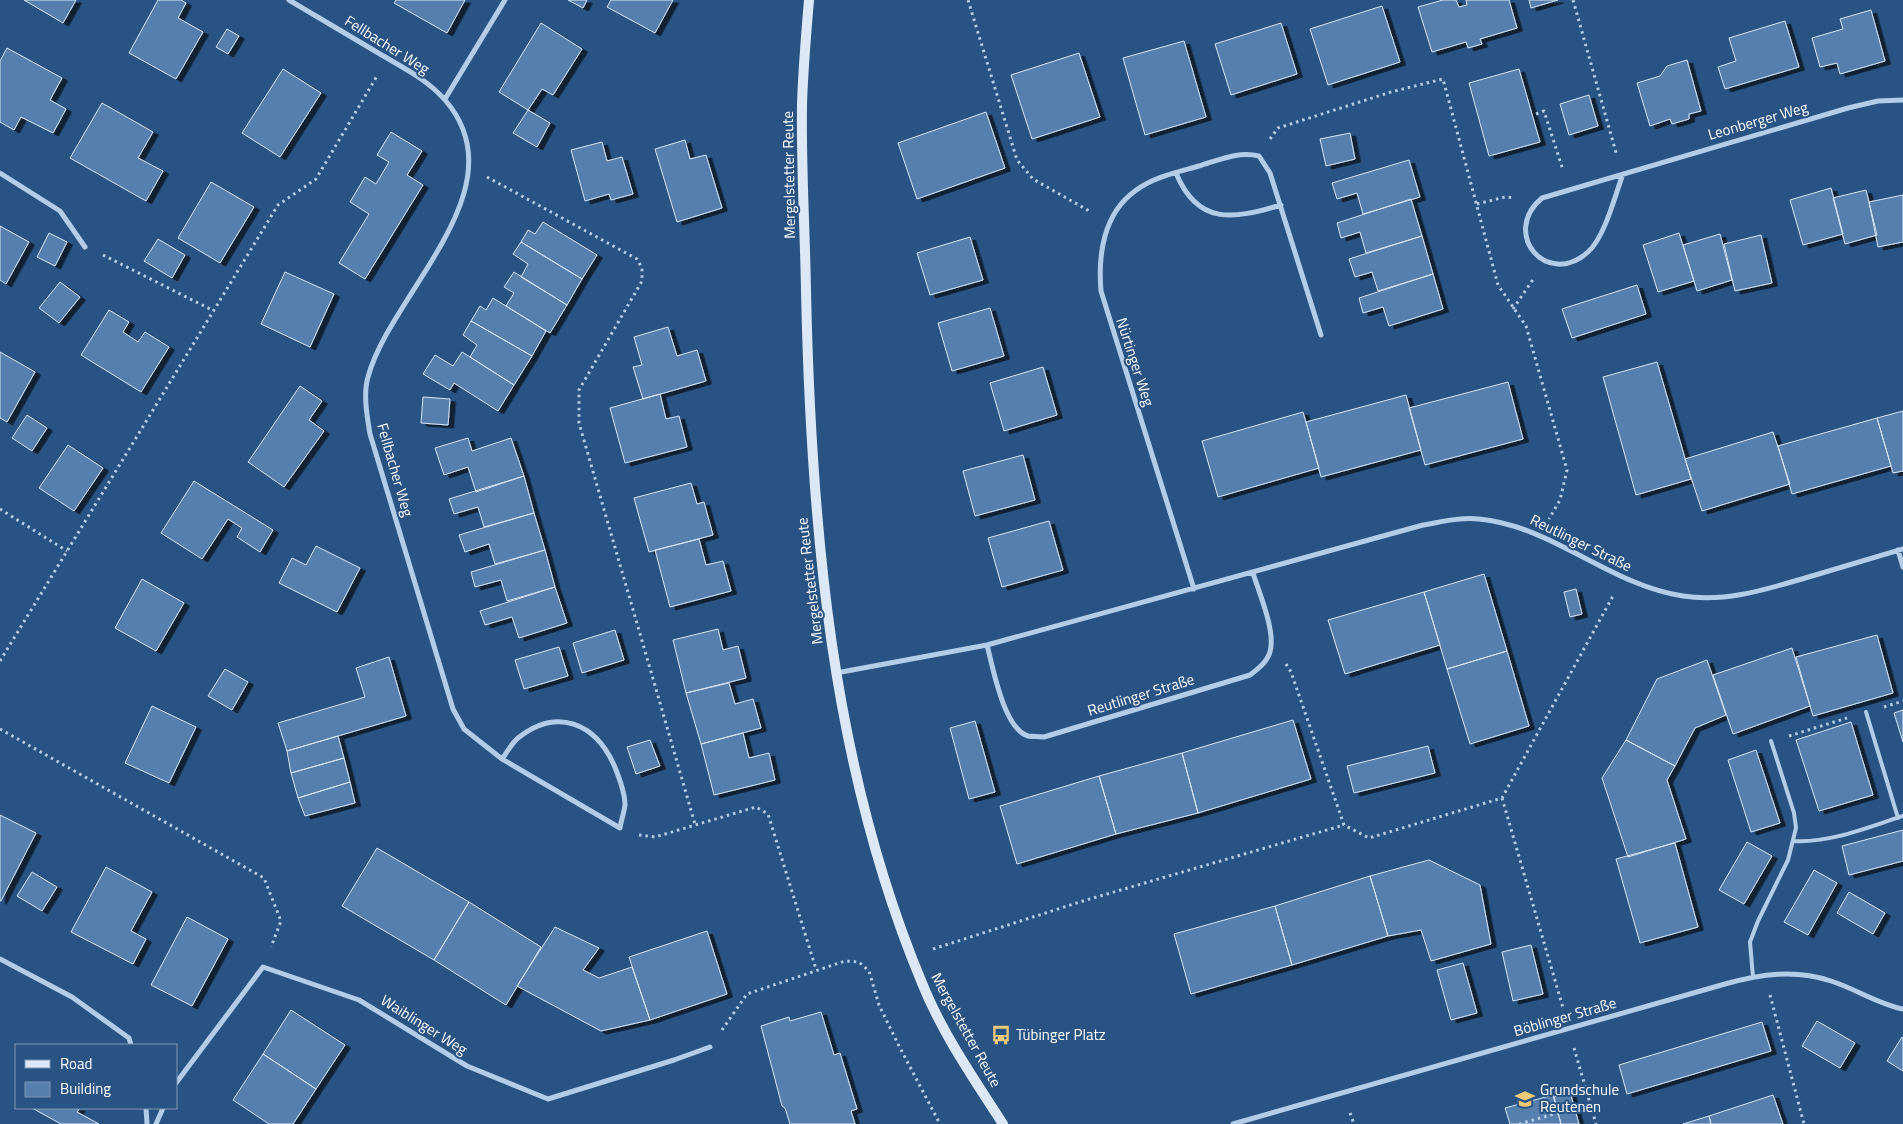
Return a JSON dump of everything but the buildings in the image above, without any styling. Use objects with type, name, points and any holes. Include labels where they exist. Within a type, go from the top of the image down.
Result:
[{"type":"street","name":"Fellbacher Weg","points":[[290,0],[422,80],[445,99],[463,132],[468,148],[467,183],[458,210],[445,239],[375,355],[367,379],[366,408],[370,434],[453,709],[464,730],[502,759],[620,828]]},
{"type":"street","points":[[445,99],[506,0]]},
{"type":"street","name":"Mergelstetter Reute","points":[[809,0],[802,104],[808,378],[820,546],[836,673],[859,790],[892,901],[912,956],[936,1013],[1003,1124]]},
{"type":"street","name":"Leonberger Weg","points":[[1532,206],[1542,198],[1848,108],[1878,101],[1903,100]]},
{"type":"street","name":"Nürtinger Weg","points":[[1194,589],[1100,291],[1098,266],[1101,245],[1110,223],[1120,207],[1135,191],[1176,173],[1240,154],[1259,156]]},
{"type":"street","points":[[1259,156],[1270,173],[1321,335]]},
{"type":"street","points":[[0,173],[60,211],[85,247]]},
{"type":"street","points":[[1176,173],[1183,190],[1195,204],[1208,212],[1225,216],[1244,216],[1281,205]]},
{"type":"street","points":[[1532,206],[1526,216],[1528,237],[1535,255],[1545,262],[1557,264],[1572,260],[1588,252],[1600,234],[1622,174]]},
{"type":"street","name":"Reutlinger Straße","points":[[836,673],[986,646],[1423,525],[1450,520],[1477,518],[1498,522],[1540,535],[1623,578],[1657,591],[1713,598],[1742,595],[1772,588],[1900,550],[1903,567]]},
{"type":"street","points":[[1253,573],[1268,620],[1271,637],[1270,652]]},
{"type":"street","name":"Reutlinger Straße","points":[[986,646],[1007,715],[1014,726],[1027,736],[1044,737],[1250,675],[1263,665],[1270,652]]},
{"type":"street","points":[[502,759],[517,739],[534,727],[559,722],[580,724],[598,738],[609,754],[620,779],[625,805],[620,828]]},
{"type":"street","points":[[1,962],[72,997],[128,1038],[131,1044]]},
{"type":"street","points":[[178,1080],[263,967]]},
{"type":"street","name":"Waiblinger Weg","points":[[263,967],[360,1000],[467,1066],[548,1099],[710,1047]]},
{"type":"street","name":"Böblinger Straße","points":[[1233,1124],[1753,977],[1765,975],[1807,975],[1832,981],[1890,1006],[1903,1009]]},
{"type":"street","points":[[146,1109],[147,1124]]},
{"type":"street","points":[[156,1124],[163,1109]]},
{"type":"lane","points":[[1866,712],[1898,818]]},
{"type":"lane","points":[[1753,977],[1750,942],[1788,860],[1796,828],[1794,813],[1771,741]]},
{"type":"lane","points":[[1794,841],[1811,842],[1828,839],[1903,816]]},
{"type":"path","points":[[968,0],[1018,160],[1033,178],[1110,223]]},
{"type":"path","points":[[1573,0],[1622,174]]},
{"type":"path","points":[[0,661],[278,205],[316,179],[388,59]]},
{"type":"path","points":[[1259,156],[1278,128],[1391,92],[1443,80],[1498,285],[1526,326],[1567,470],[1560,500],[1540,535]]},
{"type":"path","points":[[1536,114],[1544,111],[1570,190]]},
{"type":"path","points":[[468,167],[637,259],[642,268],[642,281],[579,390],[579,423],[695,824]]},
{"type":"path","points":[[1477,204],[1505,197],[1518,199],[1532,206]]},
{"type":"path","points":[[85,247],[214,311]]},
{"type":"path","points":[[1514,309],[1545,262]]},
{"type":"path","points":[[0,510],[68,551]]},
{"type":"path","points":[[1270,652],[1283,660],[1291,672],[1344,825],[1369,838],[1502,798],[1623,578]]},
{"type":"path","points":[[1771,741],[1866,712]]},
{"type":"path","points":[[0,729],[264,878],[281,921],[263,967]]},
{"type":"path","points":[[1502,798],[1596,1124]]},
{"type":"path","points":[[620,828],[634,834],[654,837],[756,807],[768,814],[816,970]]},
{"type":"path","points":[[912,956],[1083,901],[1344,825]]},
{"type":"path","points":[[710,1047],[747,994],[845,961],[859,962],[869,971],[883,1013],[940,1124]]},
{"type":"path","points":[[1765,975],[1804,1124]]},
{"type":"path","points":[[1519,1124],[1590,1104]]},
{"type":"place","name":"Tübinger Platz","points":[[1001,1035]]},
{"type":"place","name":"Grundschule Reutenen","points":[[1525,1099]]}]
